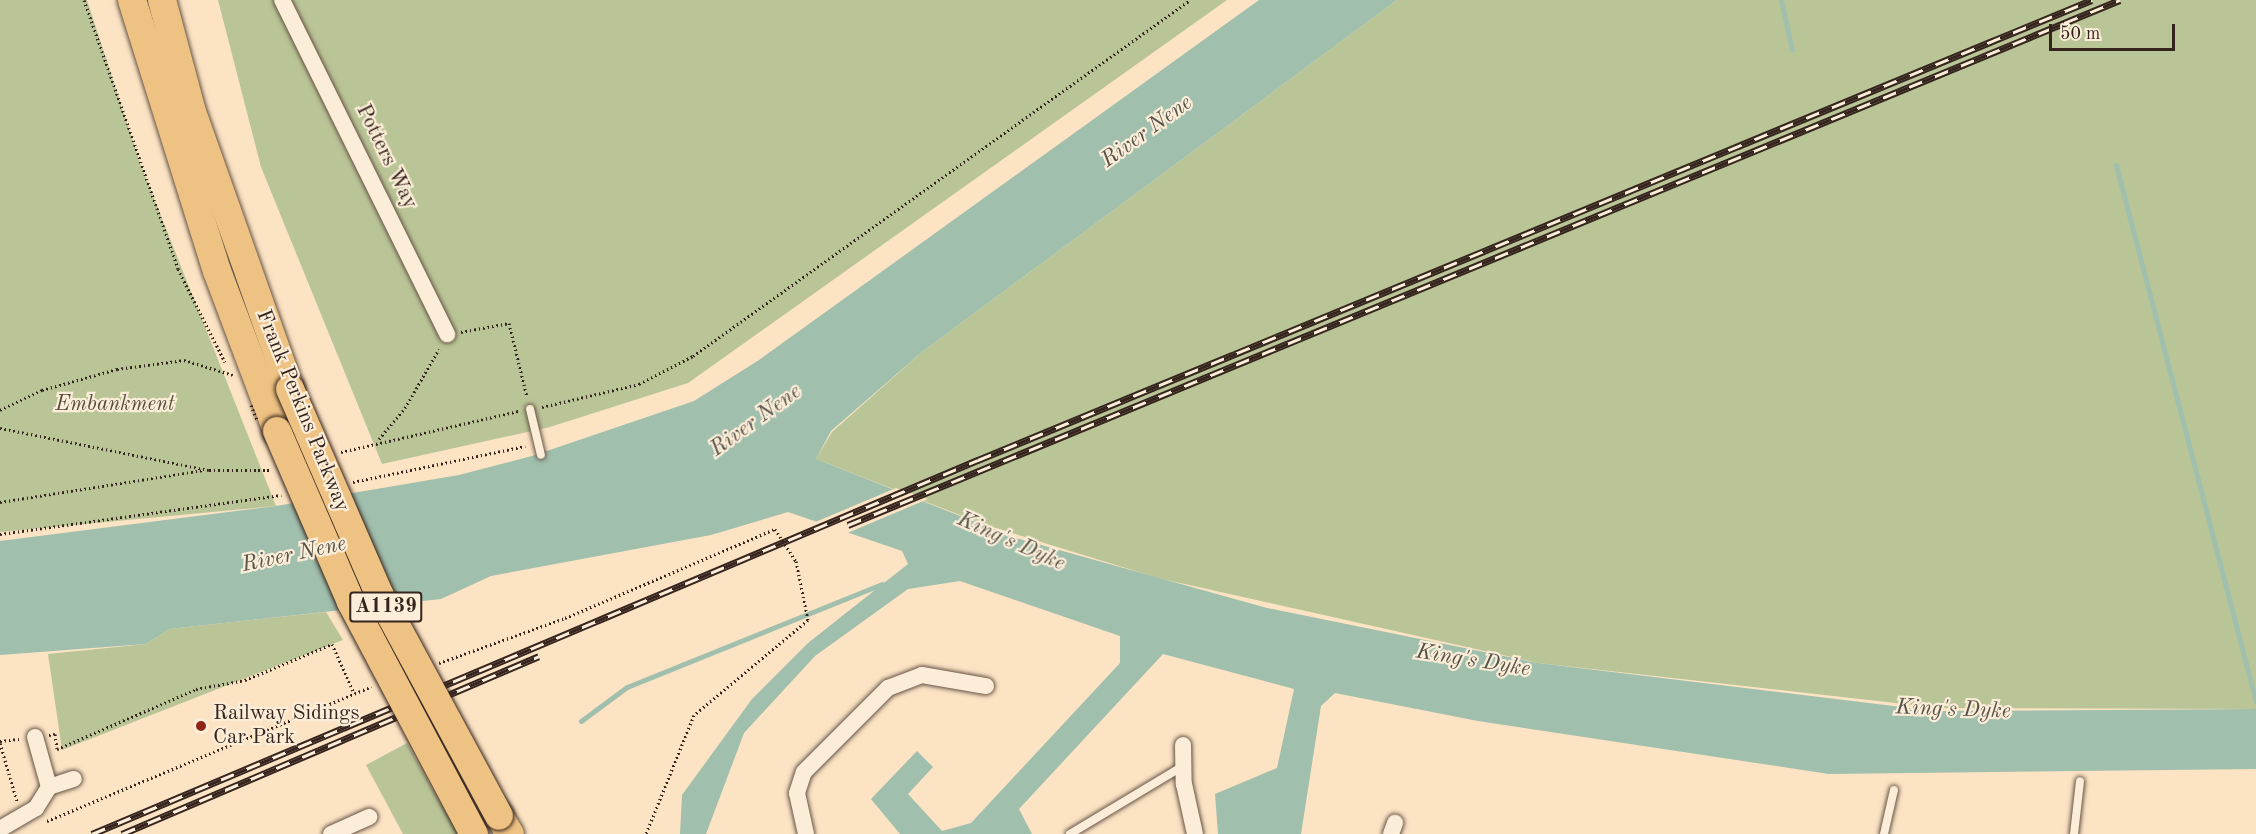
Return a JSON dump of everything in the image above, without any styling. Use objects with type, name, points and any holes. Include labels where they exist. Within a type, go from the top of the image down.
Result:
[{"type":"highway","name":"Frank Perkins Parkway","points":[[132,0],[217,271],[277,431],[351,602],[474,834]]},
{"type":"highway","name":"Frank Perkins Parkway","points":[[162,0],[192,112],[290,389],[379,594],[504,825]]},
{"type":"street","name":"Potters Way","points":[[282,0],[447,334]]},
{"type":"street","points":[[806,834],[797,793],[804,772],[888,688],[922,675],[986,686]]},
{"type":"street","points":[[35,736],[48,787]]},
{"type":"street","points":[[1183,745],[1184,766],[1195,834]]},
{"type":"street","points":[[0,829],[23,819],[48,787],[74,779]]},
{"type":"street","points":[[331,834],[369,817]]},
{"type":"lane","points":[[530,409],[541,455]]},
{"type":"lane","points":[[1070,834],[1184,766]]},
{"type":"lane","points":[[2074,834],[2080,781]]},
{"type":"lane","points":[[1884,834],[1894,790]]},
{"type":"path","points":[[0,410],[42,390],[117,369],[184,360],[234,376],[205,330],[178,269],[84,0]]},
{"type":"path","points":[[530,409],[509,323],[447,334],[405,408],[379,439],[516,412],[530,409],[639,384],[693,356],[1190,0]]},
{"type":"path","points":[[516,412],[519,423]]},
{"type":"path","points":[[0,428],[209,470],[0,502]]},
{"type":"path","points":[[412,472],[525,446],[522,435]]},
{"type":"path","points":[[0,534],[257,499]]},
{"type":"path","points":[[646,834],[694,715],[808,620],[803,594]]},
{"type":"path","points":[[57,749],[196,689],[245,680],[332,644],[354,693]]},
{"type":"path","points":[[0,743],[23,819]]},
{"type":"green space","name":"Embankment","points":[[0,0],[87,0],[140,163],[276,506],[0,532]]},
{"type":"green space","points":[[218,0],[1227,0],[688,383],[550,427],[382,464],[261,167]]},
{"type":"green space","points":[[1397,0],[2256,0],[2256,709],[1940,708],[1538,663],[1158,578],[983,524],[816,459],[832,432],[922,352]]},
{"type":"green space","points":[[326,612],[343,640],[62,750],[48,654],[146,644],[169,629]]},
{"type":"green space","points":[[407,743],[459,834],[403,834],[366,765]]},
{"type":"water","points":[[1259,0],[1397,0],[922,352],[831,431],[816,459],[1016,538],[1267,608],[1538,663],[1935,711],[2256,709],[2256,769],[1829,774],[1478,721],[1335,693],[1321,706],[1301,834],[1218,834],[1215,794],[1277,768],[1294,689],[1163,654],[1019,809],[1032,834],[900,834],[871,799],[917,751],[933,767],[908,794],[942,831],[971,823],[1120,663],[1120,636],[960,581],[908,589],[815,656],[744,733],[706,834],[680,834],[682,795],[752,699],[808,643],[908,564],[902,551],[788,512],[711,535],[491,576],[441,599],[169,629],[146,644],[0,655],[0,541],[276,506],[459,475],[532,456],[694,401],[759,360]]},
{"type":"pier","points":[[896,488],[928,499],[845,534],[813,523]]},
{"type":"waterway","points":[[1781,0],[1792,50]]},
{"type":"waterway","points":[[2116,165],[2256,702]]},
{"type":"waterway","points":[[581,721],[627,687],[882,584]]},
{"type":"railway","points":[[92,834],[978,460],[2092,0]]},
{"type":"railway","points":[[848,525],[2120,0]]},
{"type":"railway","points":[[122,834],[539,656]]},
{"type":"place","name":"Railway Sidings Car Park","points":[[201,726]]},
{"type":"water label","name":"River Nene","points":[[1147,132]]},
{"type":"water label","name":"River Nene","points":[[756,421]]},
{"type":"water label","name":"King's Dyke","points":[[1011,542]]},
{"type":"water label","name":"River Nene","points":[[294,555]]},
{"type":"water label","name":"King's Dyke","points":[[1473,661]]},
{"type":"water label","name":"King's Dyke","points":[[1953,710]]}]
